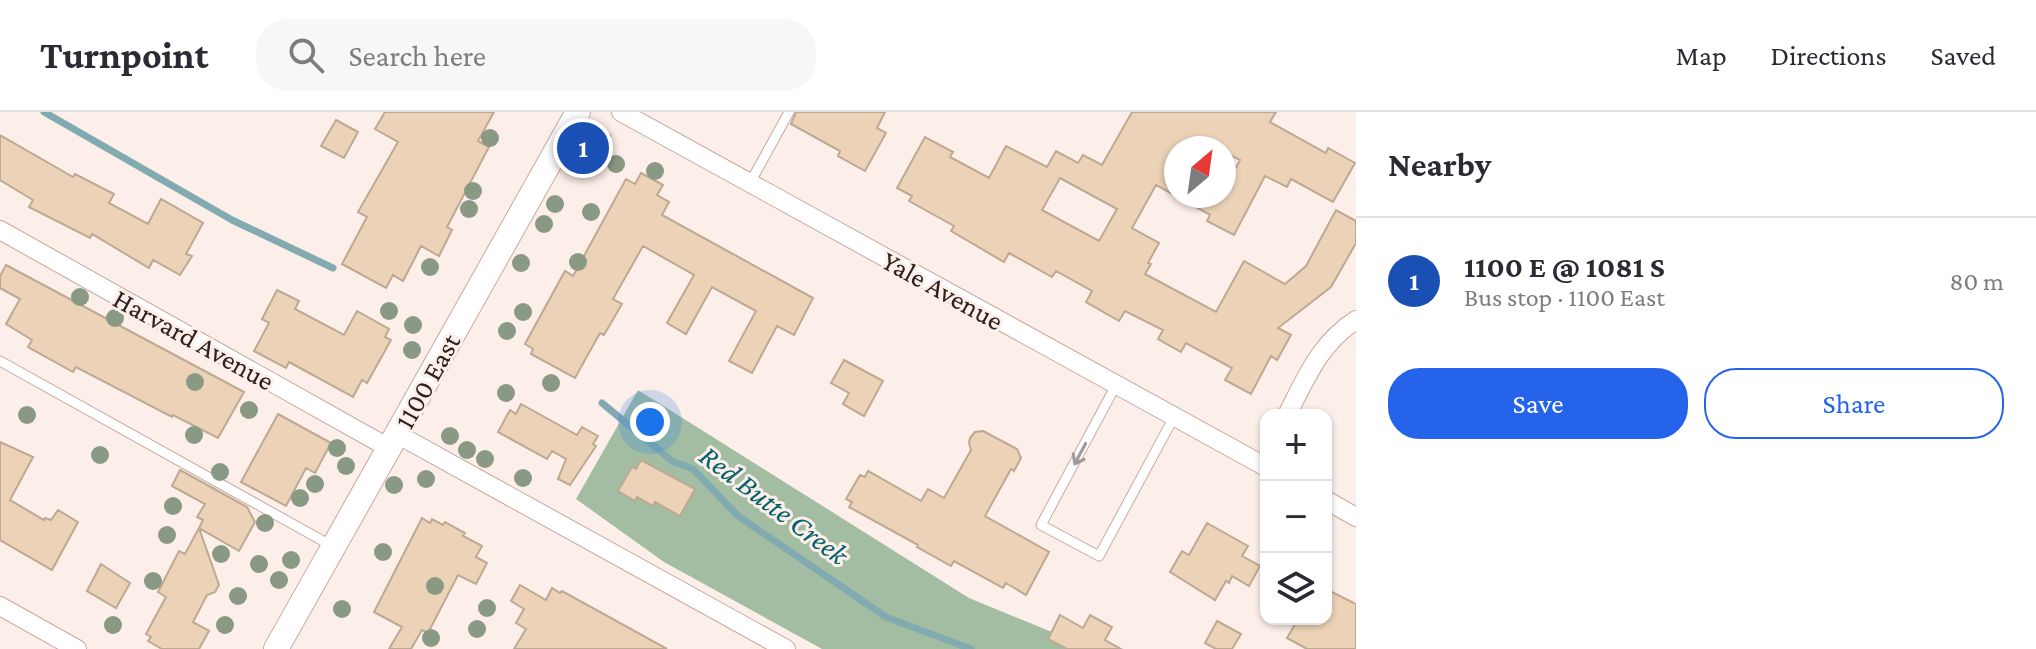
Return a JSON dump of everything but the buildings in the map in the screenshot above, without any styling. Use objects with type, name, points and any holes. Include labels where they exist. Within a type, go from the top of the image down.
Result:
[{"type":"street","name":"Yale Avenue","points":[[621,112],[1174,417],[1260,460]]},
{"type":"street","name":"1100 East","points":[[276,649],[393,441],[587,120]]},
{"type":"street","name":"Harvard Avenue","points":[[0,230],[786,649]]},
{"type":"street","points":[[1290,409],[1324,346],[1356,320]]},
{"type":"street","points":[[1332,503],[1356,517]]},
{"type":"street","points":[[0,606],[77,649]]},
{"type":"lane","points":[[750,183],[789,112]]},
{"type":"lane","points":[[0,361],[333,547]]},
{"type":"lane","points":[[1116,385],[1041,525],[1099,556],[1174,417]]},
{"type":"path","points":[[587,120],[609,136]]},
{"type":"green space","points":[[638,390],[969,598],[1093,649],[822,649],[664,562],[576,499]]},
{"type":"waterway","name":"Red Butte Creek","points":[[44,112],[232,220],[333,268]]},
{"type":"waterway","name":"Red Butte Creek","points":[[602,403],[672,461],[693,469],[738,516],[886,617],[971,649]]},
{"type":"place","name":"1100 E @ 1081 S","points":[[583,148]]}]
